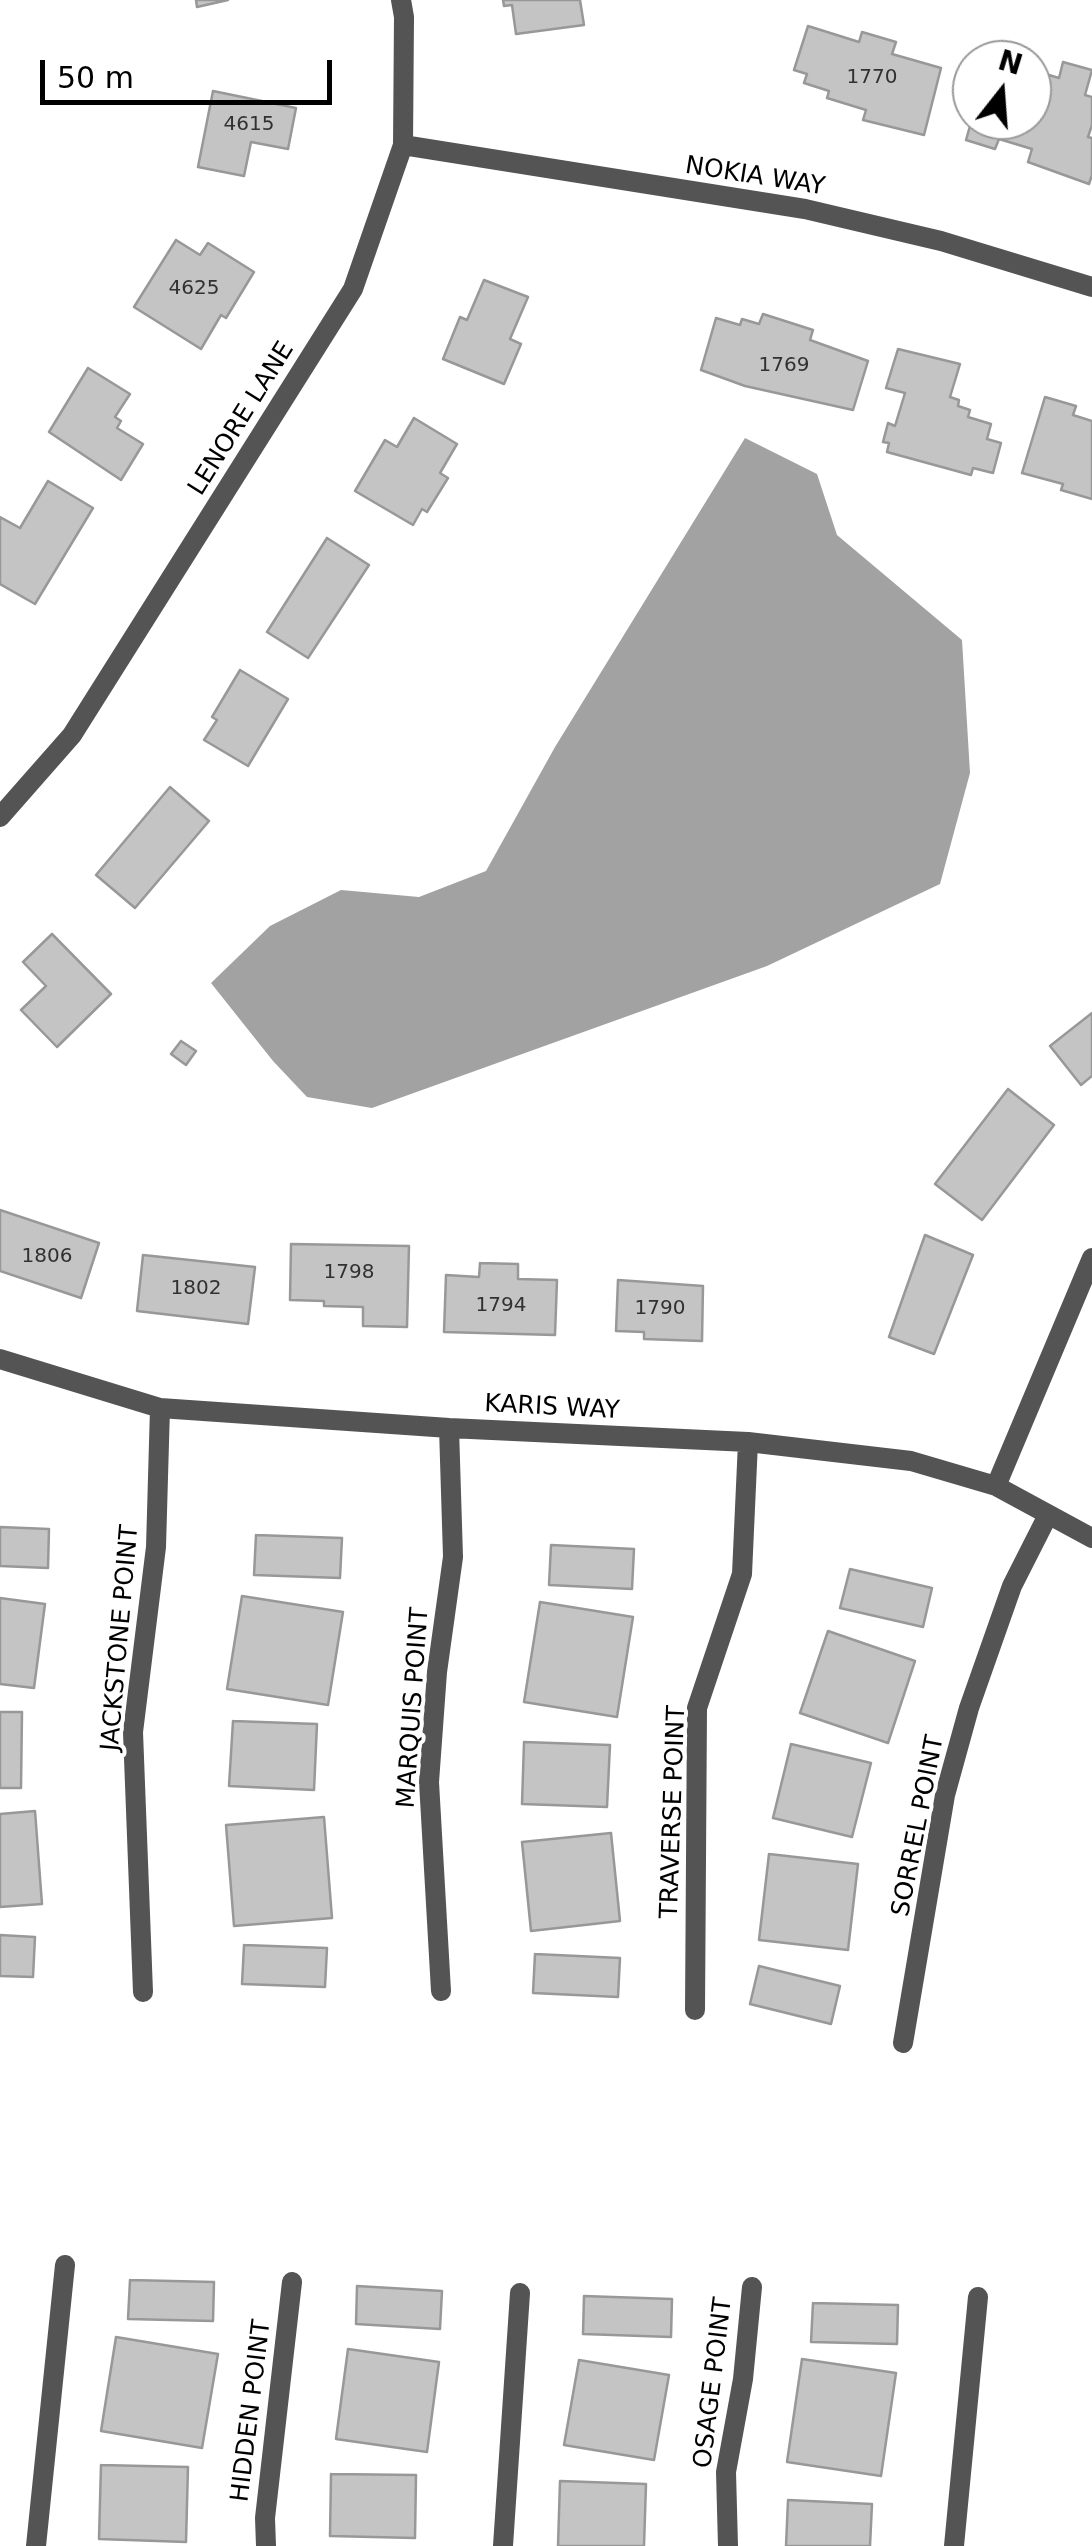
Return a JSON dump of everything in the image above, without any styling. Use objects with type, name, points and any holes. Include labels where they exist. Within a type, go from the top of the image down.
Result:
[{"type":"street","name":"LENORE LANE","points":[[0,816],[72,735],[353,289],[404,146],[401,0]]},
{"type":"street","name":"NOKIA WAY","points":[[404,146],[805,209],[941,241],[1092,287]]},
{"type":"street","points":[[996,1486],[1092,1258]]},
{"type":"street","name":"KARIS WAY","points":[[0,1359],[160,1408],[450,1428],[748,1442],[911,1461],[996,1486],[1092,1538]]},
{"type":"street","name":"JACKSTONE POINT","points":[[143,1992],[133,1732],[156,1547],[160,1408]]},
{"type":"street","name":"MARQUIS POINT","points":[[441,1991],[429,1782],[437,1672],[452,1557],[450,1428]]},
{"type":"street","name":"TRAVERSE POINT","points":[[695,2010],[698,1708],[742,1574],[748,1442]]},
{"type":"street","name":"SORREL POINT","points":[[904,2042],[950,1778],[1012,1586],[1048,1514]]},
{"type":"street","points":[[36,2546],[65,2266]]},
{"type":"street","name":"HIDDEN POINT","points":[[266,2546],[265,2518],[292,2282]]},
{"type":"street","name":"OSAGE POINT","points":[[728,2546],[726,2472],[743,2379],[752,2287]]},
{"type":"street","points":[[502,2546],[520,2293]]},
{"type":"street","points":[[954,2546],[978,2297]]},
{"type":"shaded area","points":[[745,438],[817,474],[837,535],[962,640],[970,773],[940,884],[767,966],[372,1108],[307,1097],[211,983],[270,926],[341,890],[419,897],[486,871],[555,747]]},
{"type":"building","points":[[196,0],[228,0],[197,7]]},
{"type":"building","points":[[503,0],[580,0],[584,25],[516,34],[512,5],[504,6]]},
{"type":"building","points":[[808,26],[859,42],[862,32],[896,42],[892,54],[941,68],[924,135],[863,120],[866,110],[827,98],[829,91],[804,83],[807,74],[794,70]]},
{"type":"building","points":[[1063,62],[1092,70],[1085,95],[1092,97],[1089,184],[1028,162],[1032,149],[1002,140],[1052,140],[1052,76],[1059,78]]},
{"type":"building","points":[[213,91],[296,108],[288,149],[251,142],[244,176],[198,167]]},
{"type":"building","points":[[966,140],[999,140],[995,149]]},
{"type":"building","points":[[176,240],[200,255],[208,243],[254,272],[226,318],[221,315],[201,349],[134,307]]},
{"type":"building","points":[[484,280],[528,297],[510,339],[521,344],[504,384],[443,359],[460,317],[467,320]]},
{"type":"building","points":[[763,314],[813,330],[810,340],[868,361],[853,410],[745,386],[701,370],[716,318],[740,325],[742,319],[759,324]]},
{"type":"building","points":[[898,349],[960,364],[950,397],[959,400],[958,406],[970,410],[968,417],[991,424],[987,439],[1001,443],[993,473],[973,468],[971,475],[887,452],[889,443],[883,442],[888,423],[895,426],[905,393],[886,388]]},
{"type":"building","points":[[88,368],[130,394],[115,417],[121,421],[117,428],[143,444],[121,480],[49,432]]},
{"type":"building","points":[[1045,397],[1076,406],[1073,415],[1092,421],[1092,499],[1061,490],[1063,484],[1022,473]]},
{"type":"building","points":[[414,418],[457,444],[440,473],[448,478],[427,512],[422,509],[413,525],[355,491],[385,440],[397,447]]},
{"type":"building","points":[[48,481],[93,508],[35,604],[0,584],[0,517],[20,528]]},
{"type":"building","points":[[327,538],[369,565],[308,658],[267,632]]},
{"type":"building","points":[[240,670],[288,699],[248,766],[204,740],[217,720],[212,717]]},
{"type":"building","points":[[170,787],[209,821],[135,908],[96,875]]},
{"type":"building","points":[[52,934],[111,994],[57,1047],[21,1010],[46,986],[23,962]]},
{"type":"building","points":[[1092,1013],[1092,1076],[1081,1085],[1050,1046]]},
{"type":"building","points":[[181,1041],[196,1051],[186,1065],[171,1054]]},
{"type":"building","points":[[1008,1089],[1054,1125],[982,1220],[935,1184]]},
{"type":"building","points":[[0,1210],[99,1243],[81,1298],[0,1271]]},
{"type":"building","points":[[925,1235],[973,1255],[934,1354],[889,1337]]},
{"type":"building","points":[[291,1244],[409,1246],[407,1327],[363,1326],[363,1307],[290,1300]]},
{"type":"building","points":[[143,1255],[255,1267],[248,1324],[137,1311]]},
{"type":"building","points":[[480,1263],[518,1264],[518,1279],[557,1280],[555,1335],[444,1332],[446,1275],[479,1277]]},
{"type":"building","points":[[618,1280],[703,1286],[702,1341],[644,1339],[644,1332],[616,1331]]},
{"type":"building","points":[[0,1527],[49,1529],[48,1568],[0,1566]]},
{"type":"building","points":[[256,1535],[342,1538],[340,1578],[254,1575]]},
{"type":"building","points":[[551,1545],[634,1549],[632,1589],[549,1585]]},
{"type":"building","points":[[850,1569],[932,1588],[923,1627],[840,1608]]},
{"type":"building","points":[[242,1596],[343,1612],[328,1705],[227,1689]]},
{"type":"building","points":[[0,1598],[45,1604],[34,1688],[0,1684]]},
{"type":"building","points":[[540,1602],[633,1617],[617,1717],[524,1702]]},
{"type":"building","points":[[828,1631],[915,1661],[888,1743],[800,1713]]},
{"type":"building","points":[[0,1712],[22,1712],[21,1788],[0,1788]]},
{"type":"building","points":[[233,1721],[317,1724],[314,1790],[229,1786]]},
{"type":"building","points":[[524,1742],[610,1745],[607,1807],[522,1804]]},
{"type":"building","points":[[791,1744],[871,1763],[852,1837],[773,1818]]},
{"type":"building","points":[[35,1811],[42,1904],[0,1907],[0,1814]]},
{"type":"building","points":[[324,1817],[332,1918],[234,1926],[226,1825]]},
{"type":"building","points":[[611,1833],[620,1921],[531,1931],[522,1842]]},
{"type":"building","points":[[769,1854],[858,1864],[848,1950],[759,1940]]},
{"type":"building","points":[[0,1935],[35,1937],[33,1977],[0,1976]]},
{"type":"building","points":[[244,1945],[327,1948],[325,1987],[242,1984]]},
{"type":"building","points":[[535,1954],[620,1958],[618,1997],[533,1993]]},
{"type":"building","points":[[759,1966],[840,1986],[831,2024],[750,2004]]},
{"type":"building","points":[[130,2280],[214,2282],[213,2321],[128,2319]]},
{"type":"building","points":[[357,2286],[442,2291],[440,2329],[356,2324]]},
{"type":"building","points":[[584,2296],[672,2299],[671,2337],[583,2334]]},
{"type":"building","points":[[813,2303],[898,2305],[897,2344],[811,2342]]},
{"type":"building","points":[[116,2337],[218,2354],[202,2448],[101,2431]]},
{"type":"building","points":[[348,2349],[439,2362],[427,2452],[336,2439]]},
{"type":"building","points":[[802,2359],[896,2373],[881,2476],[787,2462]]},
{"type":"building","points":[[579,2360],[669,2375],[654,2460],[564,2445]]},
{"type":"building","points":[[101,2465],[188,2467],[186,2542],[99,2539]]},
{"type":"building","points":[[331,2474],[416,2475],[415,2538],[330,2536]]},
{"type":"building","points":[[560,2481],[646,2484],[644,2546],[558,2546]]},
{"type":"building","points":[[788,2500],[872,2504],[870,2546],[786,2546]]}]
